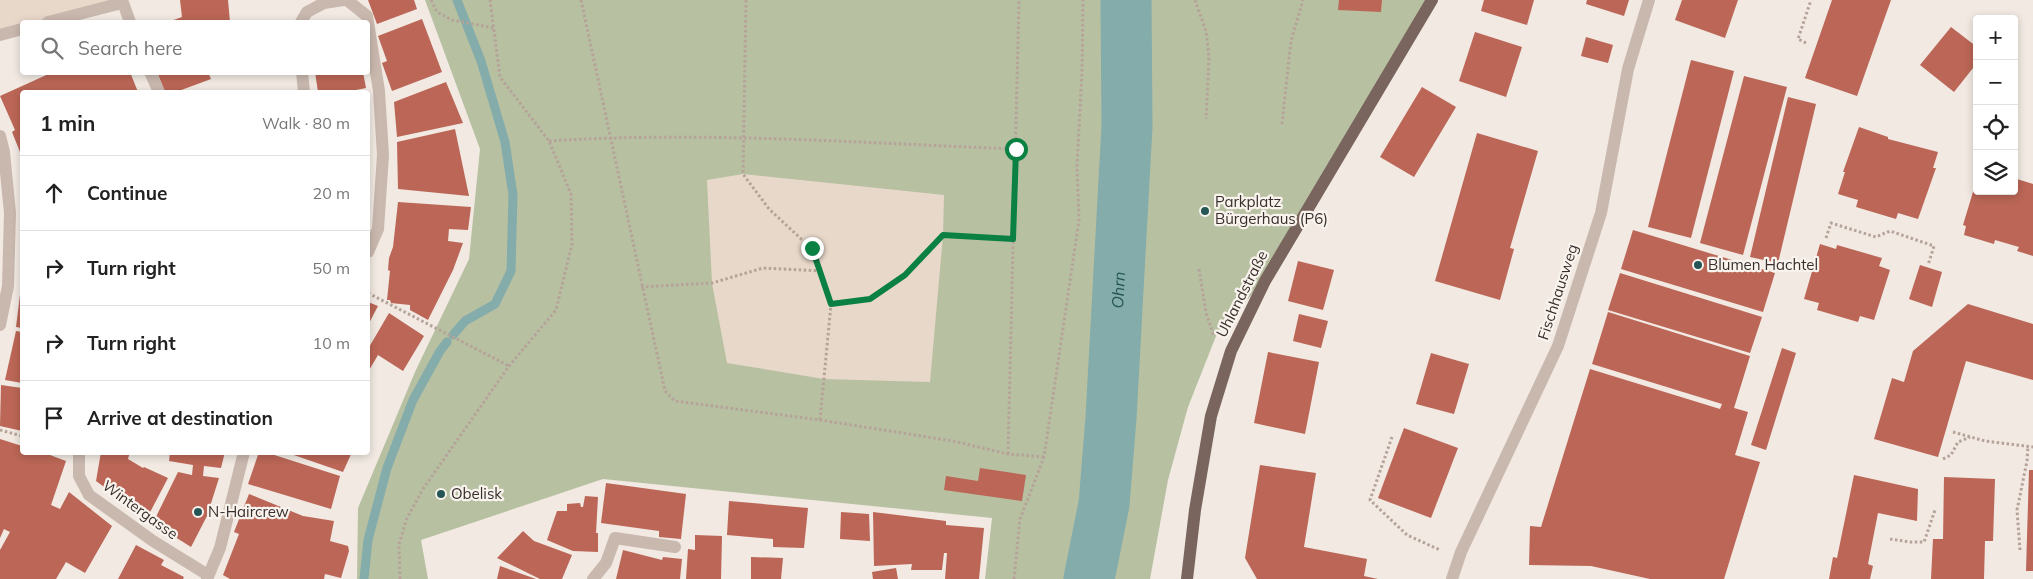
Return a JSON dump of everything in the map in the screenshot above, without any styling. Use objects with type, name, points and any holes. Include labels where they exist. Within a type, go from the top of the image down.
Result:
[{"type":"main road","name":"Uhlandstraße","points":[[1187,579],[1195,510],[1212,416],[1232,351],[1265,281],[1432,0]]},
{"type":"street","points":[[302,20],[307,12],[324,4],[345,0],[367,16],[368,20]]},
{"type":"street","name":"Fischhausweg","points":[[1452,579],[1458,559],[1558,346],[1601,213],[1628,69],[1648,0]]},
{"type":"street","points":[[55,20],[122,1],[129,20]]},
{"type":"street","points":[[0,35],[20,30]]},
{"type":"street","points":[[370,35],[379,91],[383,155],[378,229],[370,247]]},
{"type":"street","points":[[151,75],[157,90]]},
{"type":"street","points":[[302,75],[304,90]]},
{"type":"street","points":[[0,136],[16,212],[8,286],[0,325]]},
{"type":"street","name":"Wintergasse","points":[[79,455],[79,476],[89,494],[153,541],[207,577]]},
{"type":"street","points":[[207,577],[220,548],[243,455]]},
{"type":"street","points":[[593,579],[606,562],[615,538],[675,547]]},
{"type":"path","points":[[431,0],[437,12],[452,20],[494,28]]},
{"type":"path","points":[[400,579],[399,544],[407,518],[423,489],[509,366],[556,310],[572,244],[571,194],[549,141],[500,77],[490,0]]},
{"type":"path","points":[[581,0],[641,287],[665,391],[675,401],[820,420],[953,441],[1008,454],[1044,457]]},
{"type":"path","points":[[746,0],[743,174],[769,209],[812,248],[821,271],[831,304],[820,420]]},
{"type":"path","points":[[1008,454],[1019,0]]},
{"type":"path","points":[[1014,579],[1020,520],[1044,457],[1079,220],[1077,166],[1082,72],[1083,0]]},
{"type":"path","points":[[1195,0],[1206,31],[1209,57],[1206,119]]},
{"type":"path","points":[[1282,124],[1291,41],[1303,0]]},
{"type":"path","points":[[1806,43],[1798,39],[1811,0]]},
{"type":"path","points":[[549,141],[610,137],[744,138],[1016,149]]},
{"type":"path","points":[[1826,238],[1831,223],[1876,237],[1890,232],[1934,246],[1928,265]]},
{"type":"path","points":[[831,304],[870,299],[905,275],[943,235],[1013,239]]},
{"type":"path","points":[[641,287],[712,283],[763,268],[821,271]]},
{"type":"path","points":[[1199,269],[1206,313],[1214,336],[1232,351]]},
{"type":"path","points":[[370,294],[509,366]]},
{"type":"path","points":[[0,430],[20,435]]},
{"type":"path","points":[[1953,432],[1985,442],[2033,447]]},
{"type":"path","points":[[1392,437],[1370,500],[1407,534],[1458,559]]},
{"type":"path","points":[[1943,459],[1951,455],[1958,442],[1971,437]]},
{"type":"path","points":[[2020,550],[2017,510],[2027,461],[2028,446]]},
{"type":"path","points":[[1890,539],[1924,542],[1936,510]]},
{"type":"green space","points":[[425,0],[1432,0],[1265,281],[1218,331],[1188,407],[1168,480],[1150,579],[985,579],[992,518],[603,479],[421,540],[428,579],[357,579],[358,508],[415,372],[469,259],[480,149]]},
{"type":"shaded area","points":[[0,0],[122,0],[55,20],[20,20],[20,30],[0,35]]},
{"type":"shaded area","points":[[743,174],[944,195],[943,235],[930,382],[824,379],[727,363],[712,283],[707,180]]},
{"type":"building","points":[[180,0],[228,0],[230,20],[174,20],[182,17]]},
{"type":"building","points":[[368,0],[414,0],[417,9],[377,24]]},
{"type":"building","points":[[1339,0],[1382,0],[1381,12],[1338,10]]},
{"type":"building","points":[[1484,0],[1534,0],[1527,25],[1481,11]]},
{"type":"building","points":[[1587,0],[1629,0],[1624,16],[1586,4]]},
{"type":"building","points":[[1682,0],[1738,0],[1725,38],[1675,20]]},
{"type":"building","points":[[1832,0],[1891,0],[1857,96],[1805,78]]},
{"type":"building","points":[[422,19],[442,72],[392,91],[382,63],[387,61],[378,36]]},
{"type":"building","points":[[1951,27],[1973,44],[1973,68],[1954,92],[1920,65]]},
{"type":"building","points":[[1475,32],[1522,47],[1506,97],[1459,81]]},
{"type":"building","points":[[1586,37],[1613,45],[1608,63],[1581,56]]},
{"type":"building","points":[[1691,60],[1734,71],[1691,238],[1648,227]]},
{"type":"building","points":[[46,75],[131,75],[137,90],[20,90],[20,152],[12,132],[15,130],[0,96]]},
{"type":"building","points":[[158,75],[209,75],[211,79],[181,90],[164,90]]},
{"type":"building","points":[[315,75],[364,75],[366,88],[356,90],[318,90]]},
{"type":"building","points":[[1744,76],[1787,87],[1743,255],[1700,243]]},
{"type":"building","points":[[446,82],[463,123],[397,137],[394,102]]},
{"type":"building","points":[[1422,87],[1456,107],[1414,177],[1380,157]]},
{"type":"building","points":[[1788,97],[1816,104],[1778,263],[1750,257]]},
{"type":"building","points":[[1859,127],[1888,137],[1888,139],[1938,152],[1933,168],[1936,168],[1918,219],[1898,213],[1896,219],[1856,207],[1858,200],[1838,194],[1845,172],[1843,172]]},
{"type":"building","points":[[455,129],[469,196],[398,189],[397,142]]},
{"type":"building","points":[[1477,133],[1538,151],[1510,248],[1514,249],[1500,300],[1435,281]]},
{"type":"building","points":[[2018,179],[2033,184],[2033,256],[2017,251],[2019,247],[1995,240],[1994,244],[1964,235],[1966,226],[1963,225],[1973,192],[1973,195],[2018,195]]},
{"type":"building","points":[[398,202],[471,207],[468,230],[449,229],[448,241],[463,243],[453,270],[428,320],[410,310],[410,305],[391,303],[390,300],[387,300],[390,271],[388,270],[389,258],[393,247]]},
{"type":"building","points":[[1633,230],[1775,273],[1763,312],[1621,269]]},
{"type":"building","points":[[1820,244],[1836,249],[1837,245],[1882,258],[1879,266],[1890,270],[1874,320],[1860,316],[1858,322],[1817,310],[1819,303],[1804,299]]},
{"type":"building","points":[[1298,261],[1334,270],[1323,310],[1288,301]]},
{"type":"building","points":[[1920,265],[1942,272],[1932,307],[1909,299]]},
{"type":"building","points":[[1620,273],[1762,317],[1750,353],[1608,310]]},
{"type":"building","points":[[20,295],[20,328],[16,327]]},
{"type":"building","points":[[370,303],[378,306],[370,321]]},
{"type":"building","points":[[1968,304],[2033,324],[2033,380],[1966,361],[1938,457],[1874,439],[1892,378],[1904,382],[1913,351]]},
{"type":"building","points":[[1608,312],[1750,356],[1734,408],[1748,412],[1735,455],[1760,462],[1724,579],[1650,579],[1591,566],[1529,565],[1530,526],[1541,527],[1590,369],[1720,409],[1722,404],[1592,364]]},
{"type":"building","points":[[389,313],[424,336],[403,371],[378,355],[370,369],[370,346]]},
{"type":"building","points":[[1299,314],[1328,321],[1321,348],[1293,341]]},
{"type":"building","points":[[16,331],[20,332],[20,383],[5,380]]},
{"type":"building","points":[[1782,348],[1796,353],[1766,450],[1751,445]]},
{"type":"building","points":[[1268,352],[1319,362],[1305,434],[1254,423]]},
{"type":"building","points":[[1431,353],[1469,364],[1454,414],[1416,404]]},
{"type":"building","points":[[1,385],[20,388],[20,431],[0,426]]},
{"type":"building","points":[[1404,428],[1458,448],[1431,518],[1378,498]]},
{"type":"building","points":[[0,439],[20,445],[20,455],[50,455],[66,461],[51,505],[60,509],[69,492],[112,526],[85,573],[66,562],[56,579],[0,579],[0,550],[10,532],[4,529],[0,538]]},
{"type":"building","points":[[100,455],[129,455],[128,459],[143,468],[168,478],[147,518],[96,481]]},
{"type":"building","points":[[170,455],[224,455],[221,468],[204,466],[203,476],[219,478],[207,516],[191,547],[153,523],[178,472],[192,475],[193,465],[169,461]]},
{"type":"building","points":[[258,455],[274,455],[340,476],[331,509],[248,484]]},
{"type":"building","points":[[294,455],[351,455],[343,472]]},
{"type":"building","points":[[1260,465],[1316,473],[1304,547],[1367,559],[1364,576],[1378,579],[1257,579],[1245,558]]},
{"type":"building","points":[[980,468],[1026,475],[1022,501],[944,490],[946,476],[978,481]]},
{"type":"building","points":[[2029,470],[2033,470],[2033,571],[2026,571]]},
{"type":"building","points":[[1854,475],[1918,489],[1917,521],[1878,513],[1868,564],[1873,566],[1870,579],[1829,579],[1833,557],[1837,558]]},
{"type":"building","points":[[1944,477],[1995,479],[1993,541],[1985,541],[1984,579],[1931,579],[1933,539],[1943,539]]},
{"type":"building","points":[[606,483],[686,494],[681,539],[659,537],[659,531],[601,523]]},
{"type":"building","points":[[249,494],[303,516],[334,521],[330,541],[348,546],[349,551],[341,578],[325,574],[324,579],[230,579],[223,575],[239,534],[234,532]]},
{"type":"building","points":[[585,496],[598,497],[596,533],[598,533],[598,552],[573,551],[547,540],[557,511],[567,511],[567,504],[580,503],[581,507],[583,507]]},
{"type":"building","points":[[729,501],[808,508],[804,548],[773,547],[773,539],[727,535]]},
{"type":"building","points":[[841,512],[869,514],[870,541],[840,539]]},
{"type":"building","points":[[873,512],[946,521],[946,525],[984,528],[979,579],[945,579],[947,553],[944,553],[942,570],[911,570],[912,564],[874,566]]},
{"type":"building","points":[[523,531],[534,541],[572,555],[562,579],[540,579],[497,558]]},
{"type":"building","points":[[695,535],[722,536],[721,579],[686,579],[688,549],[695,550]]},
{"type":"building","points":[[136,545],[164,560],[161,565],[184,577],[183,579],[118,579]]},
{"type":"building","points":[[623,550],[662,560],[663,557],[682,559],[680,579],[616,579]]},
{"type":"building","points":[[751,557],[783,558],[781,579],[751,579]]},
{"type":"building","points":[[500,566],[536,579],[497,579]]},
{"type":"building","points":[[896,568],[898,579],[873,579],[872,572]]},
{"type":"waterway","points":[[453,335],[465,321],[495,304],[511,271],[513,195],[505,142],[481,61],[457,0]]},
{"type":"waterway","name":"Ohrn","points":[[1089,579],[1104,504],[1111,418],[1127,126],[1126,0]]},
{"type":"waterway","points":[[364,579],[368,540],[387,468],[413,400],[447,342]]},
{"type":"place","name":"Parkplatz Bürgerhaus (P6)","points":[[1205,211]]},
{"type":"place","name":"Blumen Hachtel","points":[[1698,265]]},
{"type":"place","name":"Obelisk","points":[[441,494]]},
{"type":"place","name":"N-Haircrew","points":[[198,512]]},
{"type":"route","points":[[812,248],[831,304],[870,299],[905,275],[943,235],[1013,239],[1016,149]]}]
